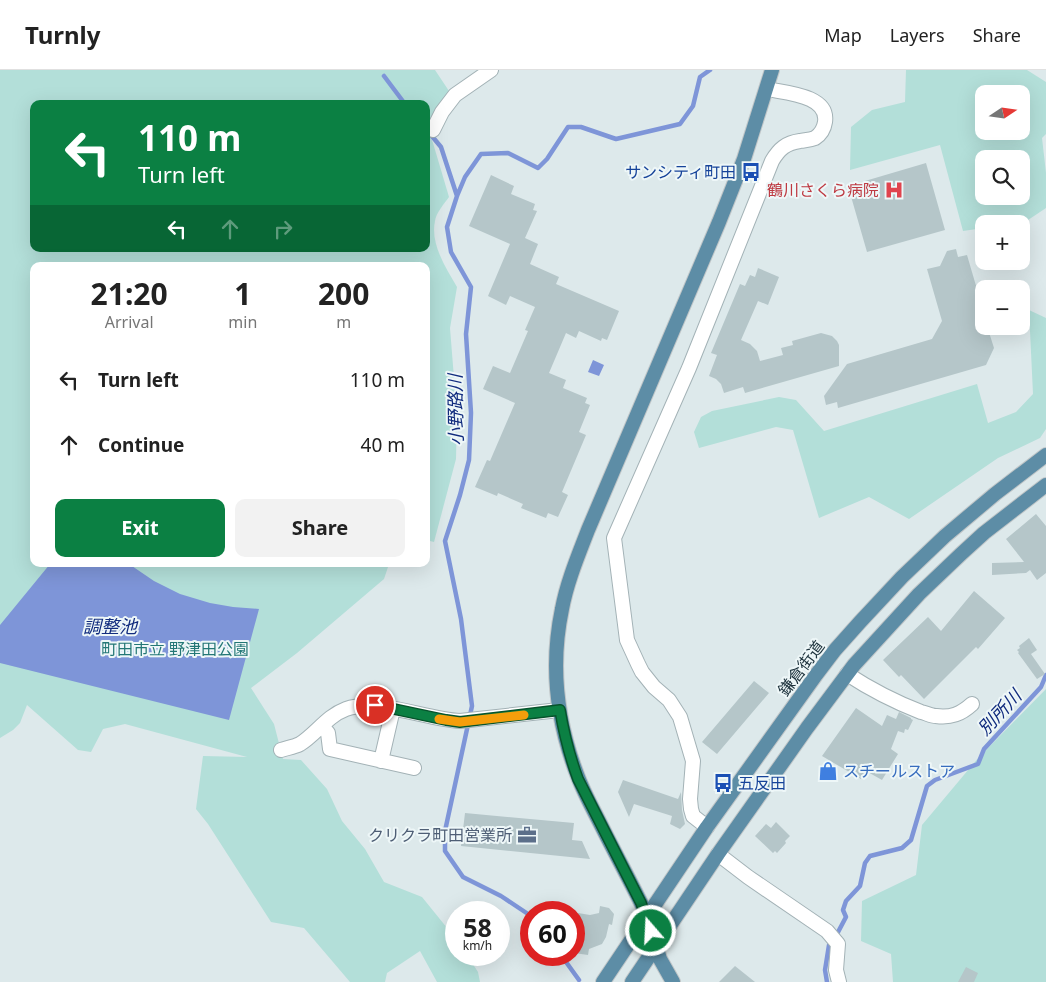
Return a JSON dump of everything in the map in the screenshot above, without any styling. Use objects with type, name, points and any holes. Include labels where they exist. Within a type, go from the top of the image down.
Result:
[{"type":"main road","points":[[673,982],[660,959],[646,916],[578,779],[571,760],[563,730],[556,680],[557,645],[562,610],[570,576],[744,159],[772,70]]},
{"type":"main road","name":"鎌倉街道","points":[[603,982],[707,827],[816,675],[860,622],[902,577],[945,536],[1046,455]]},
{"type":"main road","points":[[632,982],[718,854],[847,674],[901,612],[954,560],[984,533],[1046,485]]},
{"type":"street","points":[[434,130],[442,112],[455,95],[491,70]]},
{"type":"street","points":[[707,827],[693,816],[691,809],[693,761],[680,717],[669,700],[654,687],[642,672],[627,640],[614,538],[689,368],[772,160],[778,151],[786,145],[814,138],[821,133],[824,127],[825,118],[822,109],[816,102],[808,97],[767,89]]},
{"type":"street","points":[[847,674],[908,707],[935,716],[962,713],[972,704]]},
{"type":"street","points":[[281,750],[300,744],[332,716],[346,709],[361,706],[375,705],[460,722],[560,710]]},
{"type":"street","points":[[381,761],[393,709]]},
{"type":"street","points":[[322,726],[328,733],[330,749],[414,768]]},
{"type":"street","points":[[718,854],[827,931],[838,944],[836,970],[839,982]]},
{"type":"green space","name":"町田市立 野津田公園","points":[[0,70],[435,70],[449,91],[430,124],[430,100],[30,100],[30,252],[430,252],[430,136],[449,197],[437,215],[434,230],[435,238],[440,256],[457,287],[450,328],[457,416],[456,459],[434,542],[430,541],[430,262],[30,262],[30,567],[388,567],[384,579],[297,653],[251,688],[274,724],[283,759],[301,760],[327,789],[342,821],[365,849],[384,882],[422,897],[445,925],[445,966],[474,966],[478,972],[480,982],[437,982],[420,951],[387,973],[385,982],[350,982],[304,928],[271,922],[208,824],[196,809],[203,756],[247,757],[125,724],[103,729],[91,752],[78,750],[27,705],[20,723],[0,738]]},
{"type":"green space","points":[[906,70],[1027,70],[1046,82],[1046,134],[1042,138],[1046,173],[1046,208],[1030,219],[1030,215],[975,215],[975,229],[963,231],[940,145],[850,170],[851,127],[872,110],[905,102]]},
{"type":"green space","points":[[1030,310],[1046,318],[1046,429],[1040,438],[998,458],[909,519],[869,497],[819,518],[793,430],[776,427],[699,448],[694,432],[701,417],[712,411],[779,397],[796,400],[824,431],[977,384],[988,423],[1016,412],[1033,394]]},
{"type":"green space","points":[[1046,689],[1046,982],[893,982],[891,954],[861,941],[862,901],[916,875],[922,825],[979,757]]},
{"type":"water","points":[[593,360],[604,365],[599,376],[588,372]]},
{"type":"water","name":"調整池","points":[[48,567],[133,567],[154,581],[180,594],[210,603],[259,609],[229,720],[0,663],[0,625]]},
{"type":"building","points":[[926,163],[945,230],[867,252],[848,186]]},
{"type":"building","points":[[491,175],[514,186],[511,194],[535,204],[533,210],[537,211],[525,238],[538,244],[530,264],[559,277],[556,284],[619,311],[607,340],[602,338],[601,341],[579,331],[576,338],[566,333],[549,373],[566,380],[563,388],[587,398],[585,403],[590,405],[579,432],[586,435],[562,492],[568,495],[558,517],[548,513],[546,518],[521,508],[523,504],[498,493],[497,496],[475,487],[487,460],[490,461],[515,403],[483,389],[493,366],[510,373],[528,331],[525,330],[535,307],[510,296],[506,305],[488,296],[510,244],[469,226]]},
{"type":"building","points":[[956,249],[958,257],[967,255],[975,282],[975,335],[990,335],[994,348],[986,365],[838,408],[837,402],[826,405],[824,396],[847,364],[932,339],[942,321],[927,269],[940,266],[947,251]]},
{"type":"building","points":[[758,268],[779,277],[768,305],[758,301],[741,340],[750,344],[757,351],[760,361],[783,355],[781,348],[793,345],[792,341],[821,333],[832,336],[837,341],[839,345],[839,366],[745,393],[743,387],[724,393],[721,384],[709,376],[717,355],[711,353],[740,284],[745,286],[750,275],[755,277]]},
{"type":"building","points":[[1036,514],[1046,526],[1046,573],[1037,580],[1030,570],[1026,573],[992,575],[992,563],[1024,562],[1006,539]]},
{"type":"building","points":[[974,591],[1005,618],[978,649],[976,647],[924,699],[901,675],[899,677],[883,660],[928,617],[941,631]]},
{"type":"building","points":[[1029,638],[1037,650],[1031,654],[1045,674],[1037,679],[1017,650]]},
{"type":"building","points":[[754,681],[769,693],[717,754],[702,742]]},
{"type":"building","points":[[856,708],[882,726],[887,715],[896,719],[899,712],[913,720],[908,730],[905,729],[904,733],[898,731],[891,749],[898,754],[882,780],[866,771],[861,779],[822,756]]},
{"type":"building","points":[[623,780],[678,799],[681,792],[685,824],[680,829],[670,824],[672,816],[634,804],[629,817],[618,792]]},
{"type":"building","points":[[465,813],[574,823],[572,840],[582,841],[590,859],[461,846]]},
{"type":"building","points":[[776,822],[790,836],[777,853],[775,851],[773,853],[755,836],[766,824],[771,828]]},
{"type":"building","points":[[600,906],[609,908],[614,914],[612,925],[609,924],[602,944],[589,949],[588,955],[585,955],[585,914],[599,913]]},
{"type":"building","points":[[735,966],[755,982],[719,982]]},
{"type":"building","points":[[966,967],[978,973],[974,982],[958,982]]},
{"type":"waterway","name":"小野路川","points":[[520,909],[501,896],[463,877],[445,851],[445,831],[472,706],[461,619],[445,541],[469,460],[471,413],[466,334],[471,287],[451,252],[447,227],[465,177],[481,154],[508,153],[538,168],[547,159],[568,127],[581,127],[616,139],[680,124],[693,106],[700,77],[710,70]]},
{"type":"waterway","points":[[384,76],[402,100]]},
{"type":"waterway","points":[[430,134],[441,147],[457,196]]},
{"type":"waterway","name":"別所川","points":[[837,934],[846,917],[843,910],[846,901],[860,886],[865,863],[870,856],[902,848],[911,840],[927,786],[935,780],[978,764],[984,749],[1041,687],[1046,675]]},
{"type":"waterway","name":"別所川","points":[[827,982],[825,970],[829,945]]},
{"type":"waterway","name":"小野路川","points":[[569,966],[579,980]]},
{"type":"slow traffic","points":[[439,719],[460,722],[524,715]]},
{"type":"place","name":"サンシティ町田","points":[[751,172]]},
{"type":"place","name":"鶴川さくら病院","points":[[894,190]]},
{"type":"place","name":"スチールストア","points":[[828,771]]},
{"type":"place","name":"五反田","points":[[723,783]]},
{"type":"place","name":"クリクラ町田営業所","points":[[527,835]]},
{"type":"route","points":[[375,705],[460,722],[560,710],[563,730],[578,779],[641,903],[651,931]]}]
